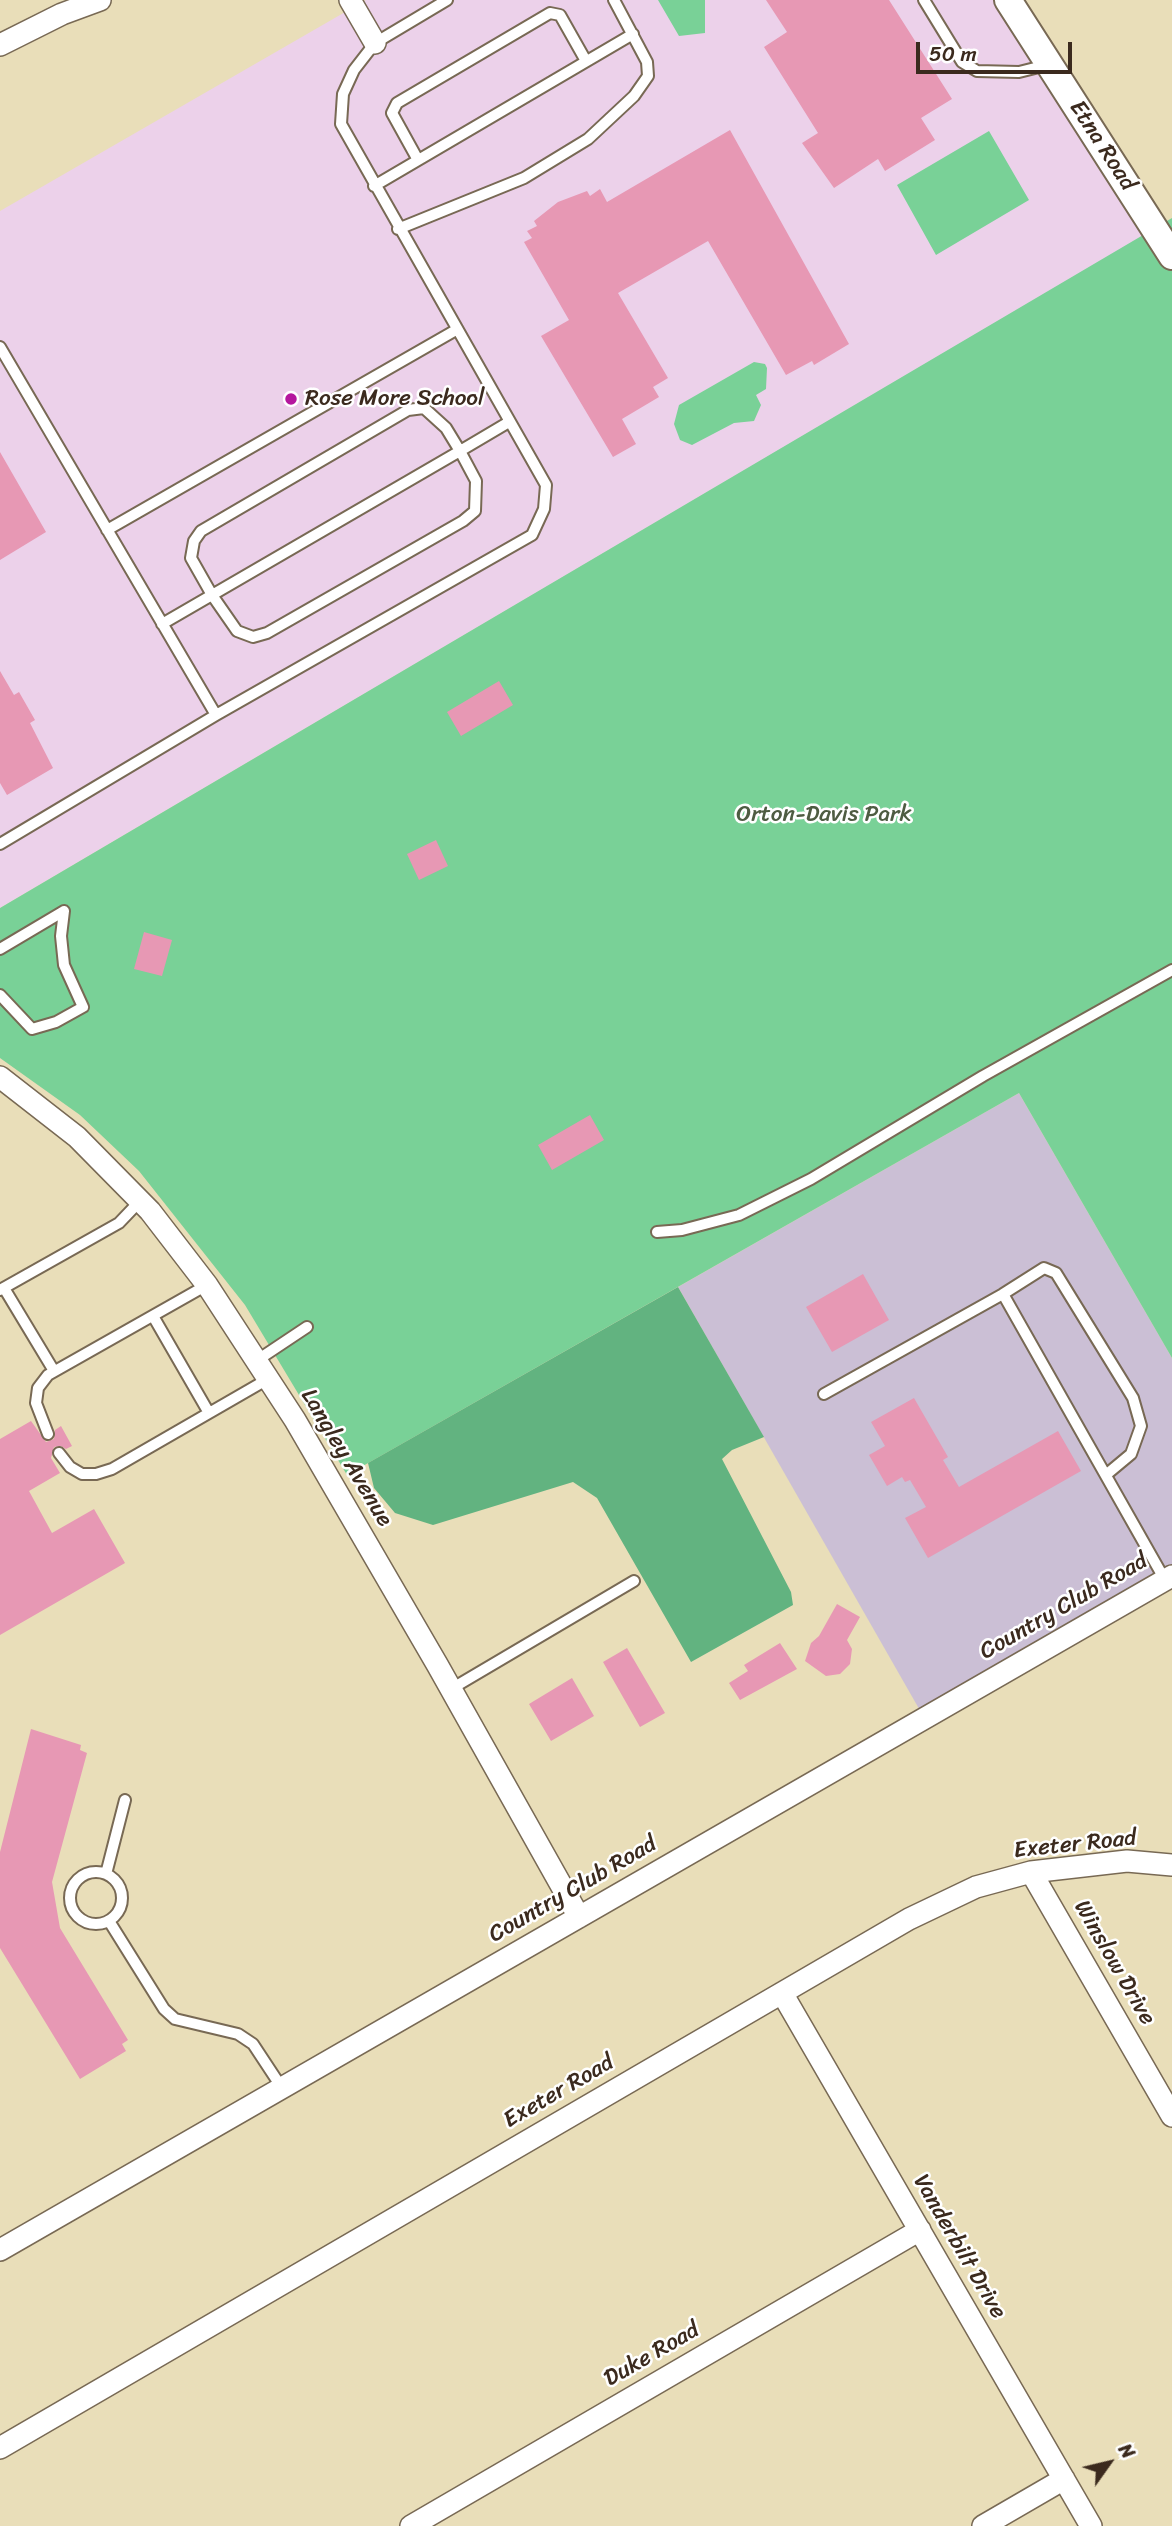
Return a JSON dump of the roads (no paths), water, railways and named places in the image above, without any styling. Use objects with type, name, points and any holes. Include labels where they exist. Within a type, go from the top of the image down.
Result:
[{"type":"street","points":[[0,45],[58,7],[100,0]]},
{"type":"street","points":[[350,0],[375,43]]},
{"type":"street","name":"Etna Road","points":[[1008,0],[1172,256]]},
{"type":"street","name":"Langley Avenue","points":[[0,1077],[77,1137],[140,1201],[207,1286],[262,1370],[451,1689],[579,1917]]},
{"type":"street","name":"Country Club Road","points":[[0,2250],[1168,1578]]},
{"type":"street","name":"Exeter Road","points":[[0,2448],[909,1919],[976,1887],[1031,1872],[1127,1861],[1172,1865]]},
{"type":"street","name":"Winslow Drive","points":[[1031,1872],[1172,2116]]},
{"type":"street","name":"Vanderbilt Drive","points":[[782,1993],[1091,2526]]},
{"type":"street","name":"Duke Road","points":[[411,2526],[920,2230]]},
{"type":"street","points":[[983,2526],[1064,2479]]},
{"type":"lane","points":[[0,844],[216,715],[532,535],[544,509],[546,485],[398,229],[341,124],[343,94],[354,70],[375,43],[447,0]]},
{"type":"lane","points":[[398,229],[524,178],[588,139],[634,96],[648,76],[647,62],[614,0]]},
{"type":"lane","points":[[924,0],[962,62],[977,71],[1019,72],[1049,65]]},
{"type":"lane","points":[[418,160],[392,113],[397,103],[550,13],[560,15],[586,61]]},
{"type":"lane","points":[[374,186],[633,34]]},
{"type":"lane","points":[[107,530],[456,330]]},
{"type":"lane","points":[[0,348],[216,715]]},
{"type":"lane","points":[[424,408],[446,428],[476,481],[475,511],[463,521],[267,633],[253,637],[237,631],[212,595],[191,558],[194,541],[201,531],[408,410],[424,408]]},
{"type":"lane","points":[[162,624],[509,422]]},
{"type":"lane","points":[[0,949],[64,911],[61,936],[64,965],[83,1007],[56,1022],[32,1029],[0,995]]},
{"type":"lane","points":[[657,1232],[682,1230],[739,1214],[811,1179],[984,1076],[1172,970]]},
{"type":"lane","points":[[54,1371],[2,1289],[119,1223],[140,1201]]},
{"type":"lane","points":[[824,1394],[1003,1294],[1044,1268],[1056,1273],[1133,1398],[1141,1426],[1131,1454],[1107,1474]]},
{"type":"lane","points":[[48,1434],[36,1403],[38,1388],[54,1371],[207,1286]]},
{"type":"lane","points":[[1003,1294],[1168,1578]]},
{"type":"lane","points":[[153,1316],[209,1413]]},
{"type":"lane","points":[[59,1453],[70,1467],[82,1474],[96,1474],[123,1464],[209,1413],[262,1370],[306,1327]]},
{"type":"lane","points":[[451,1689],[634,1581]]},
{"type":"lane","points":[[106,1874],[125,1800]]},
{"type":"lane","points":[[90,1873],[106,1874],[113,1878],[121,1893],[119,1911],[109,1921],[97,1924],[81,1920],[75,1913],[70,1897],[72,1889],[82,1876],[90,1873]]},
{"type":"lane","points":[[109,1921],[164,2009],[176,2019],[239,2034],[253,2044],[282,2088]]},
{"type":"place","name":"Rose More School","points":[[291,399]]},
{"type":"park label","name":"Orton-Davis Park","points":[[824,815]]}]
